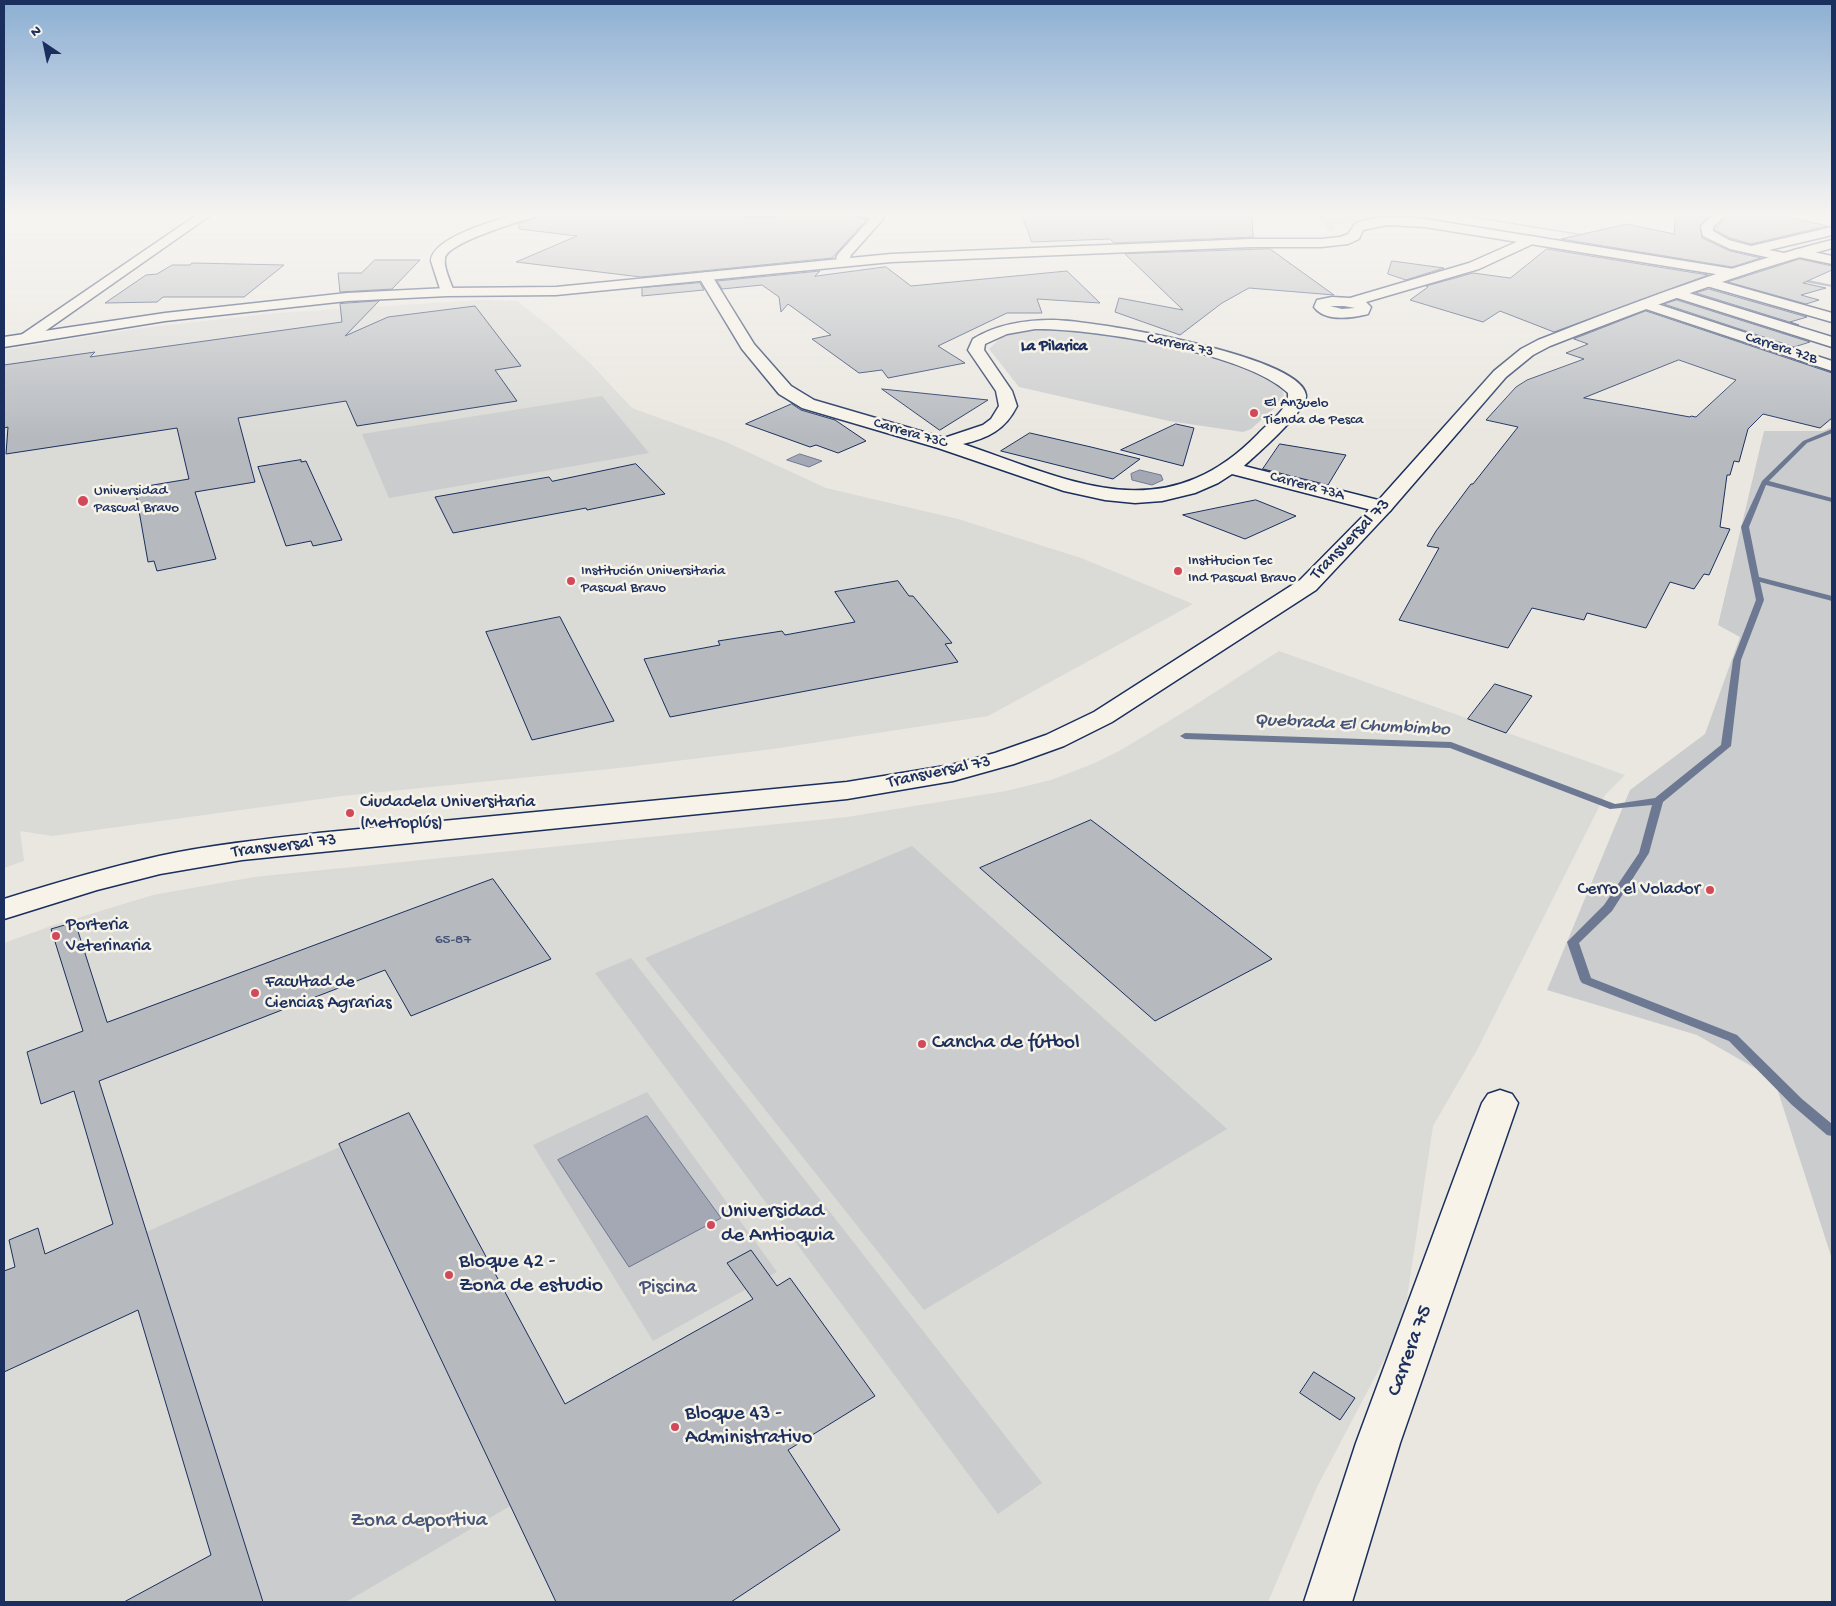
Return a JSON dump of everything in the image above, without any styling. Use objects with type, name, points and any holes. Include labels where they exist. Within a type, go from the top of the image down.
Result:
[{"type":"street","points":[[26,338],[100,287]]},
{"type":"street","points":[[445,287],[447,292]]},
{"type":"street","points":[[4,342],[126,322],[244,307],[347,297],[447,292],[556,291],[596,287]]},
{"type":"street","name":"Carrera 73C","points":[[712,287],[748,346],[785,390],[795,397],[827,410],[944,444],[1071,487],[1092,492],[1135,498],[1173,494],[1212,480],[1231,468],[1274,428],[1293,406]]},
{"type":"street","points":[[1352,302],[1401,287]]},
{"type":"street","name":"Transversal 73","points":[[4,909],[132,871],[242,851],[824,792],[917,780],[984,765],[1084,728],[1308,585],[1383,507],[1500,374],[1527,352],[1544,343],[1692,287]]},
{"type":"street","points":[[1750,287],[1832,318]]},
{"type":"street","points":[[1773,287],[1783,289]]},
{"type":"street","points":[[1676,293],[1832,342]]},
{"type":"street","name":"Carrera 72B","points":[[1645,304],[1832,366]]},
{"type":"street","name":"Carrera 73","points":[[944,444],[986,431],[996,425],[1008,406],[1004,391],[976,350],[978,342],[998,333],[1039,324],[1087,327],[1247,362],[1276,374],[1294,387],[1298,397],[1293,406]]},
{"type":"street","name":"Carrera 73A","points":[[1231,468],[1383,507]]},
{"type":"street","name":"Carrera 75","points":[[1328,1602],[1378,1443],[1500,1103]]},
{"type":"shaded area","name":"Institución Universitaria Pascual Bravo","points":[[479,300],[517,301],[549,326],[590,363],[632,408],[726,442],[826,488],[958,519],[1081,558],[1193,604],[988,716],[773,749],[619,768],[342,796],[52,836],[20,831],[24,861],[4,868],[4,350],[134,329],[275,313]]},
{"type":"shaded area","points":[[800,454],[822,461],[809,467],[787,460]]},
{"type":"shaded area","points":[[1140,470],[1161,475],[1163,480],[1152,485],[1132,480],[1131,474]]},
{"type":"shaded area","name":"Universidad de Antioquia","points":[[1279,651],[1625,775],[1605,795],[1477,1050],[1433,1126],[1403,1324],[1317,1487],[1268,1602],[4,1602],[4,943],[51,926],[153,895],[254,877],[847,817],[1006,791],[1051,780],[1095,763],[1121,750]]},
{"type":"shaded area","points":[[647,1116],[721,1218],[629,1267],[558,1160]]},
{"type":"green space","points":[[1039,328],[1094,330],[1226,362],[1267,375],[1283,389],[1284,400],[1251,429],[1243,432],[1169,421],[1019,387],[989,349],[1002,336]]},
{"type":"green space","points":[[602,396],[649,453],[389,498],[362,434]]},
{"type":"green space","name":"Cerro el Volador","points":[[1832,427],[1832,1259],[1774,1079],[1697,1035],[1547,990],[1630,790],[1705,734],[1740,637],[1718,625],[1764,431],[1823,431]]},
{"type":"green space","name":"Cancha de fútbol","points":[[912,846],[1227,1129],[924,1310],[645,958]]},
{"type":"green space","points":[[631,958],[1042,1483],[998,1514],[595,973]]},
{"type":"green space","name":"Piscina","points":[[647,1092],[777,1272],[653,1341],[533,1145]]},
{"type":"green space","name":"Zona deportiva","points":[[340,1147],[510,1506],[346,1602],[263,1602],[146,1232]]},
{"type":"building","points":[[129,287],[257,287],[244,297],[163,297],[157,302],[105,303]]},
{"type":"building","points":[[339,287],[394,287],[392,289],[340,292]]},
{"type":"building","points":[[702,287],[704,290],[642,296],[642,288]]},
{"type":"building","points":[[721,287],[743,287],[722,289]]},
{"type":"building","points":[[765,287],[1083,287],[1100,303],[1037,299],[1042,313],[1007,313],[938,346],[965,363],[888,378],[882,370],[859,373],[812,339],[831,335],[788,304],[781,312],[779,297]]},
{"type":"building","points":[[1159,287],[1323,287],[1334,295],[1249,288],[1222,303],[1180,335],[1115,312],[1119,298],[1183,310]]},
{"type":"building","points":[[1428,287],[1676,287],[1554,332],[1500,311],[1483,322],[1410,300]]},
{"type":"building","points":[[1746,287],[1826,288],[1801,295],[1819,300],[1806,304]]},
{"type":"building","points":[[1709,289],[1807,317],[1790,322],[1799,325],[1696,293]]},
{"type":"building","points":[[1677,300],[1810,342],[1794,347],[1664,304]]},
{"type":"building","points":[[379,301],[345,336],[388,317],[475,306],[521,366],[495,370],[517,401],[357,426],[346,401],[238,418],[255,482],[195,492],[216,559],[157,571],[154,561],[148,562],[135,488],[189,479],[177,428],[6,454],[8,427],[4,428],[4,365],[95,352],[90,357],[342,322],[340,304]]},
{"type":"building","points":[[1646,311],[1832,373],[1832,418],[1820,428],[1763,414],[1748,429],[1739,462],[1734,461],[1730,475],[1727,475],[1720,527],[1730,529],[1709,575],[1704,574],[1694,589],[1670,582],[1646,628],[1587,613],[1584,620],[1532,608],[1508,648],[1399,620],[1439,548],[1427,546],[1436,531],[1471,484],[1473,484],[1518,427],[1486,420],[1516,387],[1527,380],[1584,359],[1566,353],[1588,344],[1574,339]],"holes":[[[1679,360],[1736,380],[1696,417],[1584,398]]]},
{"type":"building","points":[[882,389],[988,400],[940,430]]},
{"type":"building","points":[[792,404],[801,410],[835,420],[866,441],[838,453],[816,445],[810,447],[746,424]]},
{"type":"building","points":[[1176,424],[1194,428],[1183,466],[1121,450]]},
{"type":"building","points":[[1030,433],[1140,459],[1113,479],[1001,451]]},
{"type":"building","points":[[1280,444],[1346,455],[1328,485],[1263,469]]},
{"type":"building","points":[[301,460],[301,462],[306,461],[342,540],[313,546],[311,541],[286,546],[258,467]]},
{"type":"building","points":[[636,464],[665,494],[587,510],[586,508],[453,533],[435,497],[549,477],[552,481]]},
{"type":"building","points":[[1256,500],[1296,516],[1245,539],[1183,515]]},
{"type":"building","points":[[898,581],[909,596],[913,596],[952,643],[945,644],[958,662],[670,717],[644,659],[720,645],[718,641],[782,631],[785,635],[855,622],[835,592]]},
{"type":"building","points":[[560,617],[614,721],[532,740],[486,632]]},
{"type":"building","points":[[1495,684],[1532,696],[1506,733],[1468,719]]},
{"type":"building","points":[[1091,820],[1272,959],[1155,1021],[980,868]]},
{"type":"building","points":[[493,879],[551,959],[411,1016],[385,970],[99,1081],[263,1602],[124,1602],[211,1555],[138,1310],[4,1372],[4,1271],[15,1267],[9,1240],[38,1228],[45,1254],[113,1224],[74,1091],[41,1104],[27,1052],[83,1031],[51,929],[75,922],[107,1022]]},
{"type":"building","name":"Bloque 43 - Administrativo","points":[[409,1113],[565,1404],[753,1299],[727,1263],[751,1250],[777,1286],[790,1278],[875,1396],[788,1450],[840,1530],[731,1602],[556,1602],[339,1144]]},
{"type":"building","points":[[1314,1372],[1355,1398],[1340,1420],[1300,1393]]},
{"type":"waterway","name":"Quebrada El Chumbimbo","points":[[1764,482],[1805,442],[1832,431]]},
{"type":"waterway","name":"Quebrada El Chumbimbo","points":[[1756,578],[1745,527],[1764,482]]},
{"type":"waterway","points":[[1764,482],[1832,500]]},
{"type":"waterway","name":"Quebrada El Chumbimbo","points":[[1658,801],[1726,746],[1737,660],[1760,600],[1756,578]]},
{"type":"waterway","points":[[1756,578],[1832,599]]},
{"type":"waterway","name":"Quebrada El Chumbimbo","points":[[1185,736],[1451,745],[1614,807],[1658,801]]},
{"type":"waterway","points":[[1658,801],[1644,853],[1608,908],[1573,942],[1586,980],[1733,1038],[1797,1102],[1832,1131]]},
{"type":"place","name":"El Anzuelo Tienda de Pesca","points":[[1254,413]]},
{"type":"place","name":"Universidad Pascual Bravo","points":[[83,501]]},
{"type":"place","name":"Institucion Tec Ind Pascual Bravo","points":[[1178,571]]},
{"type":"place","name":"Institución Universitaria Pascual Bravo","points":[[571,581]]},
{"type":"place","name":"Ciudadela Universitaria (Metroplús)","points":[[350,813]]},
{"type":"place","name":"Cerro el Volador","points":[[1710,890]]},
{"type":"place","name":"Porteria Veterinaria","points":[[56,936]]},
{"type":"place","name":"Facultad de Ciencias Agrarias","points":[[255,993]]},
{"type":"place","name":"Cancha de fútbol","points":[[922,1044]]},
{"type":"place","name":"Universidad de Antioquia","points":[[711,1225]]},
{"type":"place","name":"Bloque 42 - Zona de estudio","points":[[449,1275]]},
{"type":"place","name":"Bloque 43 - Administrativo","points":[[675,1427]]},
{"type":"district","name":"La Pilarica","points":[[1054,348]]}]
